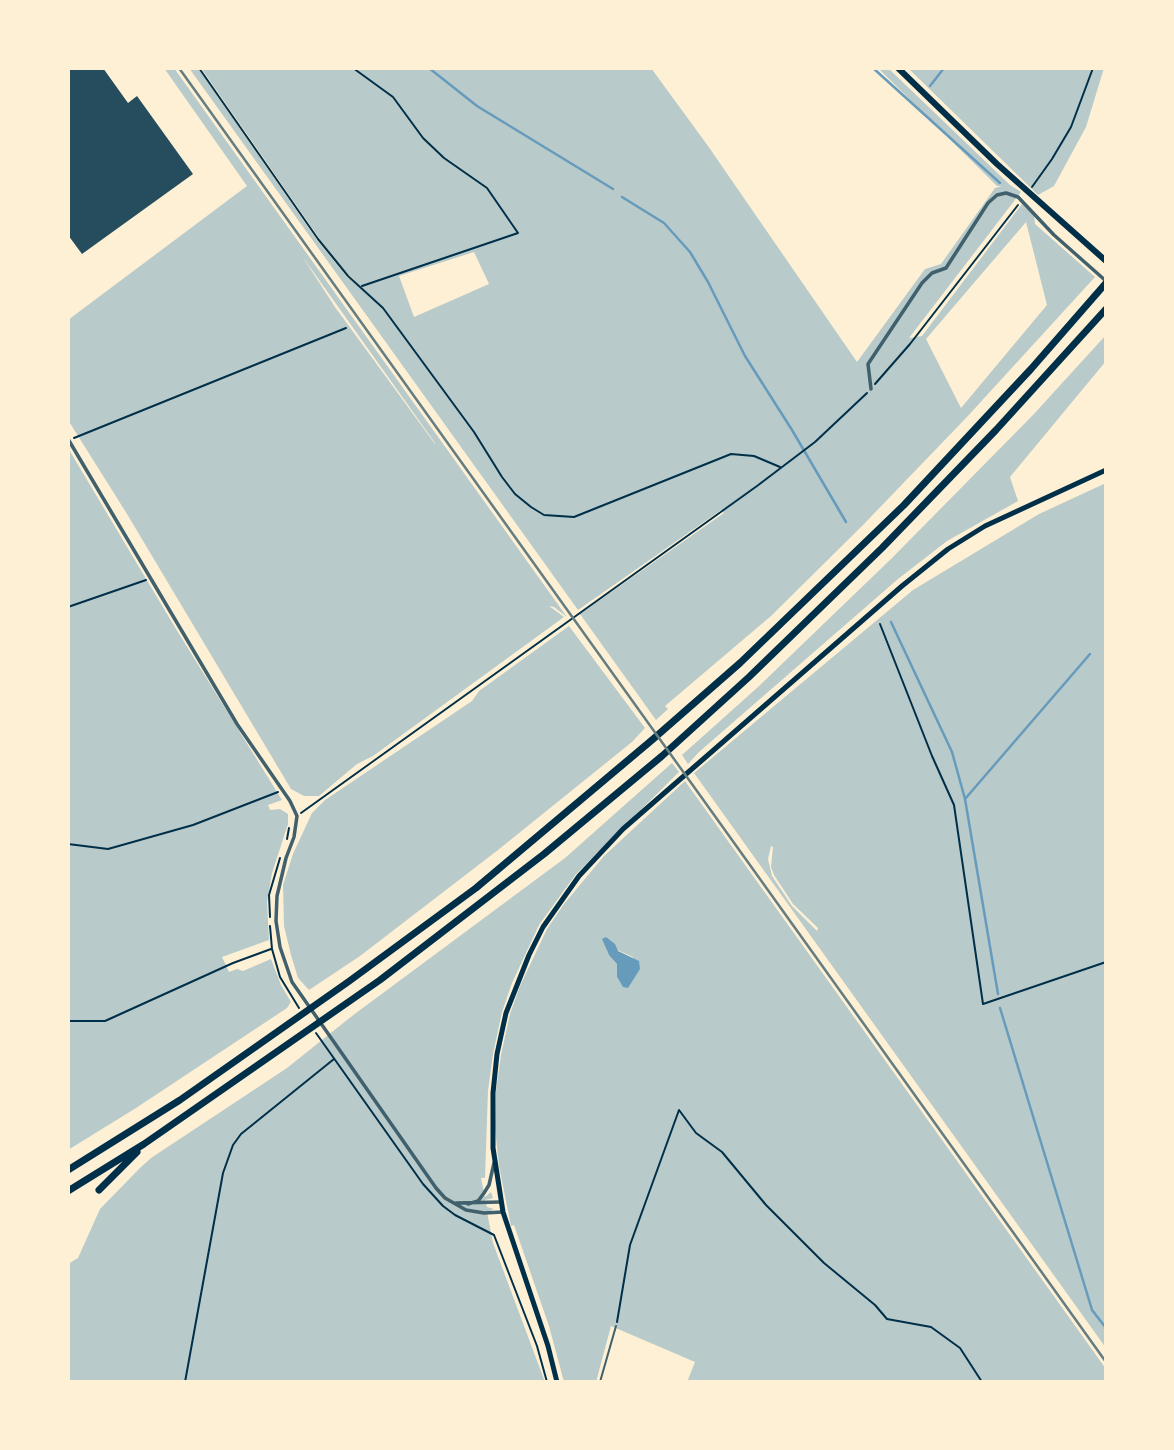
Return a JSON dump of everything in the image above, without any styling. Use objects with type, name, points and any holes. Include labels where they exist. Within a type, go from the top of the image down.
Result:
[{"type":"highway","points":[[68,1170],[180,1100],[476,888],[651,741],[740,663],[904,505],[1031,369],[1104,284]]},
{"type":"highway","points":[[68,1191],[144,1144],[310,1032],[505,885],[662,756],[750,677],[882,548],[959,470],[1106,309]]},
{"type":"highway","points":[[99,1190],[144,1144]]},
{"type":"main road","points":[[898,68],[997,164],[1106,261]]},
{"type":"main road","points":[[557,1382],[546,1338],[500,1202],[494,1163],[493,1094],[497,1054],[506,1013],[543,927],[579,876],[623,829],[948,549],[985,526],[1106,470]]},
{"type":"street","points":[[871,389],[868,364],[922,284],[932,273],[946,268],[988,203],[997,195],[1006,193],[1018,197],[1104,284]]},
{"type":"street","points":[[69,439],[237,724],[290,801],[297,816],[294,837],[277,896],[276,921],[286,970],[298,993],[445,1198],[466,1210],[503,1212]]},
{"type":"street","points":[[468,1204],[478,1201],[484,1193],[494,1163]]},
{"type":"street","points":[[454,1202],[500,1202]]},
{"type":"lane","points":[[600,1382],[616,1326]]},
{"type":"path","points":[[199,68],[318,239],[343,270],[383,308],[474,432],[515,494],[544,515],[574,517],[731,454],[754,456],[782,467]]},
{"type":"path","points":[[354,68],[393,97],[423,138],[444,158],[487,188],[517,233],[466,253],[361,286]]},
{"type":"path","points":[[1042,173],[1071,127],[1093,68]]},
{"type":"path","points":[[297,816],[396,747],[580,611],[723,512],[815,442],[871,389],[910,344],[1014,210]]},
{"type":"path","points":[[1106,235],[1106,242]]},
{"type":"path","points":[[69,439],[346,327]]},
{"type":"path","points":[[68,607],[150,578]]},
{"type":"path","points":[[880,624],[954,805],[983,1004],[1106,962]]},
{"type":"path","points":[[68,844],[108,849],[193,825],[282,790]]},
{"type":"path","points":[[68,1021],[105,1021],[233,963],[272,949],[280,977],[299,1008]]},
{"type":"path","points":[[310,1032],[335,1059],[423,1184],[443,1206],[467,1223],[494,1236],[537,1346],[547,1382]]},
{"type":"path","points":[[186,1382],[223,1173],[233,1145],[241,1134],[335,1059]]},
{"type":"path","points":[[616,1326],[630,1245],[679,1110],[696,1133],[722,1152],[766,1205],[824,1263],[875,1305],[887,1319],[931,1327],[960,1348],[982,1382]]},
{"type":"shaded area","points":[[164,68],[174,68],[567,617],[549,606],[564,617],[373,756],[357,764],[319,796],[304,796],[291,789],[68,420],[68,320],[247,186]],"holes":[[[302,256],[435,443],[335,307]]]},
{"type":"shaded area","points":[[189,68],[198,68],[317,240],[347,277],[364,290],[343,269],[319,238],[201,68],[651,68],[857,362],[925,269],[941,264],[995,188],[1002,186],[997,186],[878,68],[888,68],[1010,185],[1021,192],[909,338],[922,336],[1022,204],[1034,216],[1035,224],[1095,277],[966,418],[863,525],[771,616],[665,706],[668,709],[656,720],[580,614],[724,513],[721,510],[578,610]],"holes":[[[1026,222],[1047,305],[961,408],[926,339]],[[474,252],[489,284],[414,317],[399,276]]]},
{"type":"shaded area","points":[[908,68],[1104,68],[1086,127],[1054,186],[1038,195]]},
{"type":"shaded area","points":[[1106,335],[1106,361],[1010,477],[1018,501],[947,541],[898,579],[688,764],[682,755],[758,687],[892,558],[1033,415]]},
{"type":"shaded area","points":[[68,448],[282,800],[268,805],[270,810],[280,809],[288,814],[288,824],[272,873],[267,902],[269,940],[222,957],[229,972],[237,969],[243,971],[271,959],[291,1002],[287,1008],[68,1150]]},
{"type":"shaded area","points":[[1106,483],[1106,1348],[694,773],[913,590],[1039,514]],"holes":[[[771,846],[771,867],[774,875],[793,904],[818,928],[817,931],[792,906],[772,876],[768,859]]]},
{"type":"shaded area","points":[[569,626],[645,728],[632,742],[498,850],[360,956],[309,990],[298,978],[291,955],[284,926],[283,885],[293,854],[312,813],[325,800],[472,701],[479,691]]},
{"type":"shaded area","points":[[672,763],[679,772],[576,874],[539,925],[512,983],[502,1012],[493,1054],[488,1091],[485,1178],[481,1178],[485,1197],[491,1192],[493,1198],[485,1200],[487,1207],[494,1209],[487,1212],[493,1243],[545,1382],[68,1382],[68,1264],[78,1258],[100,1209],[140,1168],[287,1068],[352,1016],[565,858]]},
{"type":"shaded area","points":[[685,781],[1106,1369],[1106,1382],[687,1382],[695,1362],[611,1326],[596,1382],[564,1382],[549,1326],[514,1225],[511,1226],[499,1166],[495,1128],[496,1091],[510,1014],[520,986],[547,929],[604,856]],"holes":[[[606,945],[633,957],[620,982],[617,977],[617,964],[607,951]]]},
{"type":"water","points":[[606,937],[615,944],[618,951],[639,961],[640,969],[628,988],[623,987],[617,977],[617,964],[609,955],[602,939]]},
{"type":"building","points":[[68,68],[103,68],[128,103],[137,96],[193,174],[82,254],[68,235]]},
{"type":"waterway","points":[[429,68],[477,106],[613,189]]},
{"type":"waterway","points":[[873,68],[1000,183]]},
{"type":"waterway","points":[[930,86],[944,68]]},
{"type":"waterway","points":[[622,197],[664,223],[690,252],[745,356],[846,522]]},
{"type":"waterway","points":[[891,622],[952,752],[965,799],[998,994]]},
{"type":"waterway","points":[[965,799],[1090,654]]},
{"type":"waterway","points":[[1000,1008],[1092,1310],[1106,1328]]},
{"type":"railway","points":[[179,68],[1106,1362]]}]
